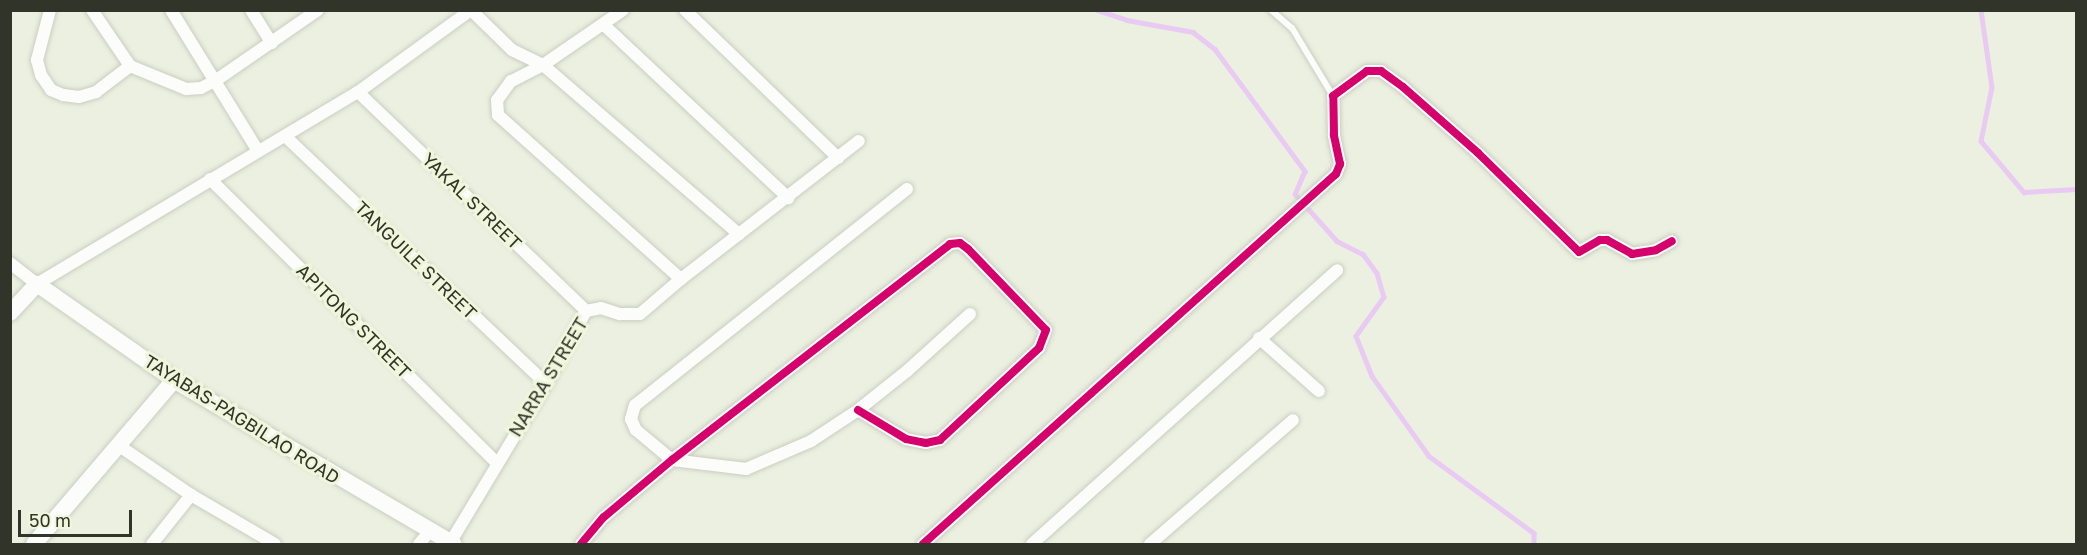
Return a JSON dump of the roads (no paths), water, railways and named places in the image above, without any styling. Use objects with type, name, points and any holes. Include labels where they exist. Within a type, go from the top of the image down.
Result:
[{"type":"main road","points":[[10,313],[37,284]]},
{"type":"main road","name":"TAYABAS-PAGBILAO ROAD","points":[[37,284],[174,380],[424,538],[451,544]]},
{"type":"main road","points":[[34,544],[174,380]]},
{"type":"street","points":[[50,10],[37,60],[41,75],[51,90],[63,95],[80,97],[96,92],[130,66]]},
{"type":"street","points":[[92,10],[130,66],[186,89],[201,88],[215,81],[318,10]]},
{"type":"street","points":[[171,10],[258,151]]},
{"type":"street","points":[[251,10],[272,43]]},
{"type":"street","points":[[10,263],[37,284],[358,92],[471,10],[512,51],[543,65],[739,234]]},
{"type":"street","points":[[623,10],[543,65],[511,81],[497,100],[498,115],[681,279]]},
{"type":"street","points":[[685,10],[838,158]]},
{"type":"street","points":[[604,25],[788,198]]},
{"type":"street","points":[[923,544],[1336,174],[1340,164],[1334,135],[1333,96],[1366,71],[1381,71],[1478,153],[1579,252],[1600,240],[1607,240],[1632,254],[1656,250],[1672,241]]},
{"type":"street","name":"YAKAL STREET","points":[[358,92],[586,311]]},
{"type":"street","name":"TANGUILE STREET","points":[[286,137],[546,384]]},
{"type":"street","name":"NARRA STREET","points":[[451,544],[497,463],[546,384],[586,311],[601,308],[620,314],[640,314],[681,279],[859,141]]},
{"type":"street","name":"APITONG STREET","points":[[210,179],[497,463]]},
{"type":"street","points":[[907,189],[635,405],[631,419],[636,430],[672,460],[746,469],[811,441],[858,410],[907,371],[970,314]]},
{"type":"street","points":[[581,544],[604,517],[672,460],[950,244],[960,243],[968,249],[1046,330],[1040,348],[940,440],[926,443],[906,439],[858,410]]},
{"type":"street","points":[[1032,544],[1336,270]]},
{"type":"street","points":[[1259,339],[1319,391]]},
{"type":"street","points":[[1150,544],[1293,420]]},
{"type":"street","points":[[118,445],[191,495],[275,544]]},
{"type":"street","points":[[152,544],[191,495]]},
{"type":"lane","points":[[1271,10],[1292,28],[1333,96]]},
{"type":"waterway","points":[[1097,10],[1127,20],[1193,32],[1215,49],[1305,171],[1295,194],[1337,241],[1363,254],[1377,273],[1384,297],[1356,336],[1372,376],[1429,456],[1534,533],[1534,544]]},
{"type":"waterway","points":[[1981,10],[1992,87],[1981,141],[2024,192],[2076,189]]}]
